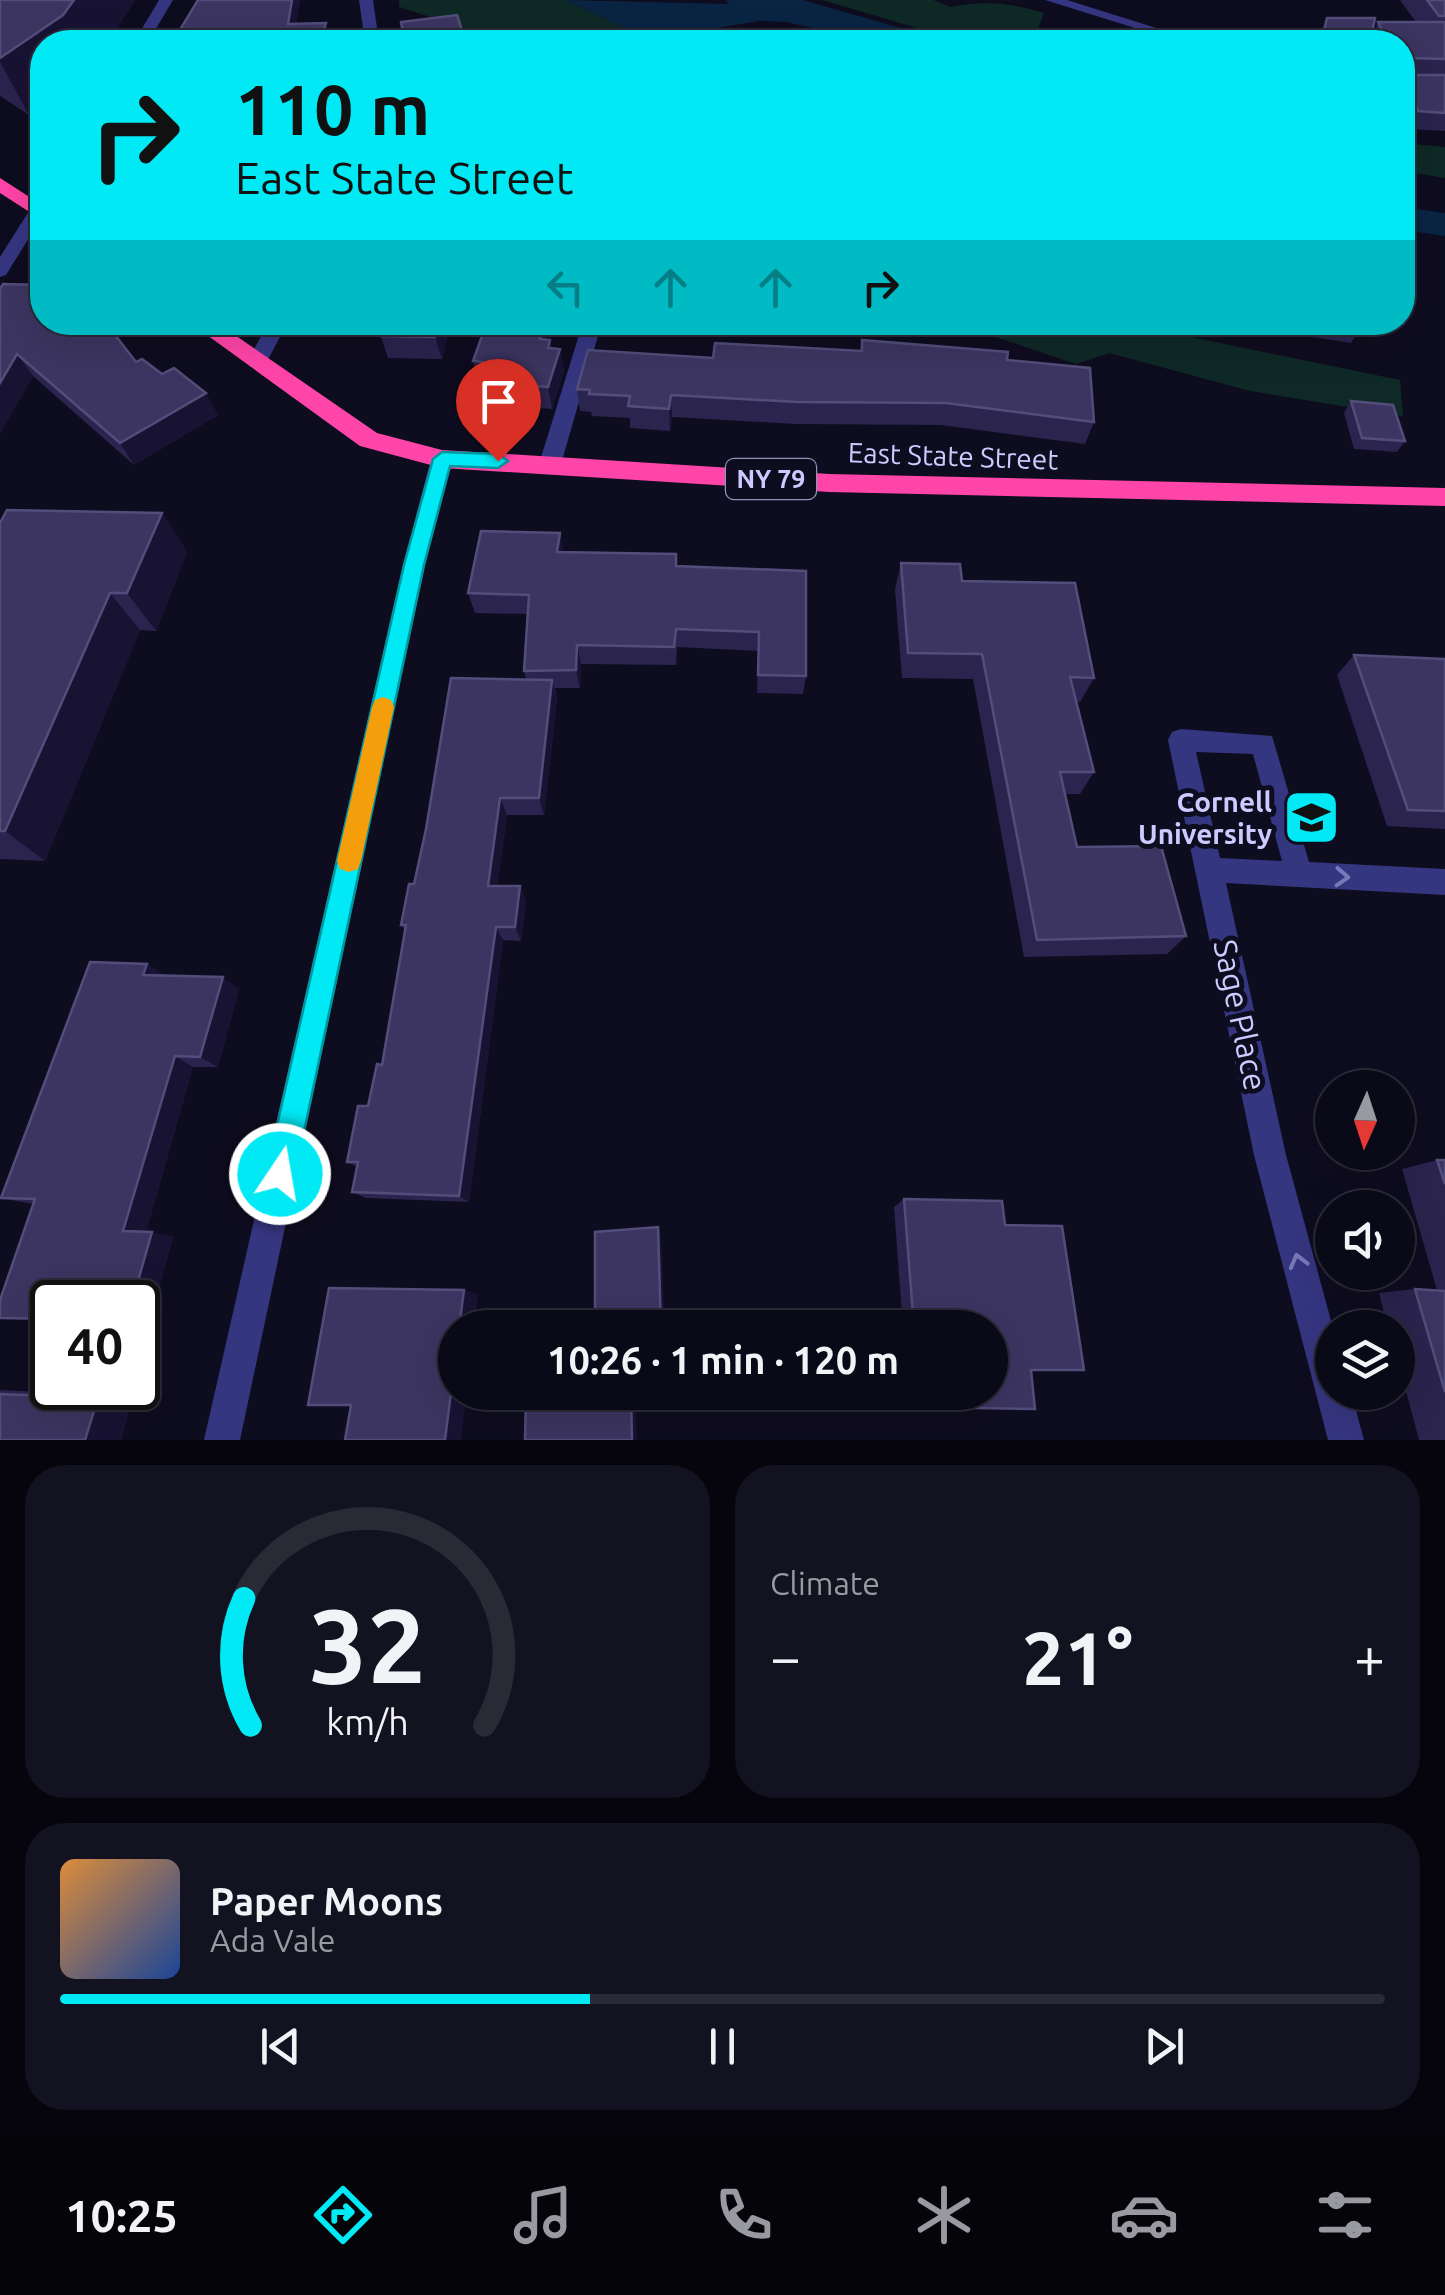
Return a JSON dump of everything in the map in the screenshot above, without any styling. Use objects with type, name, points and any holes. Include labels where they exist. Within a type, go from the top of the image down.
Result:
[{"type":"highway","points":[[0,184],[30,203]]},
{"type":"highway","name":"East State Street","points":[[219,335],[369,440],[442,459],[829,483],[1445,497]]},
{"type":"street","points":[[148,30],[166,0]]},
{"type":"street","points":[[366,0],[370,30]]},
{"type":"street","points":[[1052,0],[1153,30]]},
{"type":"street","points":[[0,272],[30,227]]},
{"type":"street","points":[[258,362],[273,335]]},
{"type":"street","points":[[550,464],[590,335]]},
{"type":"street","points":[[222,1440],[414,565],[442,459]]},
{"type":"street","name":"Sage Place","points":[[1299,875],[1264,744],[1181,740],[1270,1155],[1315,1324]]},
{"type":"street","points":[[1208,870],[1445,882]]},
{"type":"street","name":"Sage Place","points":[[1338,1410],[1346,1440]]},
{"type":"green space","points":[[399,0],[565,0],[630,30],[471,30],[399,7]]},
{"type":"green space","points":[[822,0],[933,0],[951,7],[998,4],[1044,13],[1038,30],[923,30]]},
{"type":"green space","points":[[1415,144],[1445,147],[1445,178],[1415,173]]},
{"type":"green space","points":[[990,335],[1181,335],[1400,380],[1403,416],[1250,391],[1109,353],[1076,364]]},
{"type":"water","points":[[565,0],[729,4],[726,0],[803,0],[907,30],[822,30],[760,21],[704,30],[630,30]]},
{"type":"water","points":[[1415,209],[1445,213],[1445,236],[1415,232]]},
{"type":"building","points":[[0,0],[74,0],[63,15],[41,30],[30,30],[30,38],[0,58]]},
{"type":"building","points":[[198,0],[292,0],[288,24],[326,23],[324,30],[180,30]]},
{"type":"building","points":[[1427,0],[1445,0],[1445,16],[1439,16]]},
{"type":"building","points":[[457,15],[462,30],[403,30],[401,22]]},
{"type":"building","points":[[1327,18],[1375,18],[1372,30],[1324,30]]},
{"type":"building","points":[[1378,22],[1444,22],[1445,59],[1415,58],[1415,30],[1382,30]]},
{"type":"building","points":[[1415,75],[1445,75],[1445,113],[1418,111]]},
{"type":"building","points":[[3,284],[30,285],[30,335],[115,335],[136,362],[142,359],[162,374],[174,368],[206,393],[120,443],[17,354],[0,383]]},
{"type":"building","points":[[381,335],[436,335],[435,337]]},
{"type":"building","points":[[482,335],[541,335],[540,339],[550,340],[548,348],[560,349],[548,387],[475,382],[483,362],[473,361]]},
{"type":"building","points":[[862,340],[1008,352],[1007,360],[1090,368],[1094,422],[946,403],[797,402],[671,395],[669,409],[628,406],[630,396],[589,394],[590,390],[577,389],[588,350],[713,358],[715,343],[862,351]]},
{"type":"building","points":[[1351,401],[1393,405],[1405,441],[1362,438]]},
{"type":"building","points":[[7,510],[162,513],[127,593],[110,593],[5,831],[0,831],[0,523]]},
{"type":"building","points":[[481,531],[560,533],[557,552],[676,554],[676,566],[806,571],[806,676],[758,675],[759,632],[676,629],[674,647],[577,645],[576,670],[524,671],[529,595],[468,593]]},
{"type":"building","points":[[901,563],[960,564],[962,581],[1075,583],[1094,678],[1070,677],[1094,772],[1060,772],[1077,847],[1161,846],[1186,936],[1037,940],[982,654],[908,653]]},
{"type":"building","points":[[1354,655],[1445,659],[1445,811],[1408,810]]},
{"type":"building","points":[[451,678],[552,680],[539,798],[500,798],[488,886],[520,886],[515,927],[496,927],[459,1196],[352,1192],[358,1162],[347,1162],[358,1106],[368,1106],[377,1064],[382,1065],[406,925],[401,925],[426,829]]},
{"type":"building","points":[[90,962],[147,964],[143,975],[223,977],[200,1057],[175,1056],[123,1231],[152,1232],[138,1280],[30,1280],[30,1319],[0,1318],[0,1300],[35,1199],[1,1198]]},
{"type":"building","points":[[1437,1160],[1445,1160],[1445,1184]]},
{"type":"building","points":[[904,1199],[1002,1201],[1005,1225],[1062,1226],[1084,1370],[1031,1370],[1035,1409],[1008,1409],[1008,1310],[913,1310]]},
{"type":"building","points":[[658,1227],[660,1310],[595,1310],[595,1232]]},
{"type":"building","points":[[329,1288],[464,1290],[461,1310],[438,1310],[438,1410],[449,1410],[445,1440],[345,1440],[351,1405],[308,1405]]},
{"type":"building","points":[[1415,1289],[1445,1291],[1445,1392]]},
{"type":"building","points":[[0,1394],[30,1395],[30,1410],[94,1410],[85,1440],[0,1440]]},
{"type":"building","points":[[526,1410],[631,1410],[632,1440],[525,1440]]},
{"type":"slow traffic","points":[[349,861],[383,707]]},
{"type":"place","name":"Cornell University","points":[[1311,818]]},
{"type":"route","points":[[280,1174],[414,565],[442,459],[498,461]]}]
